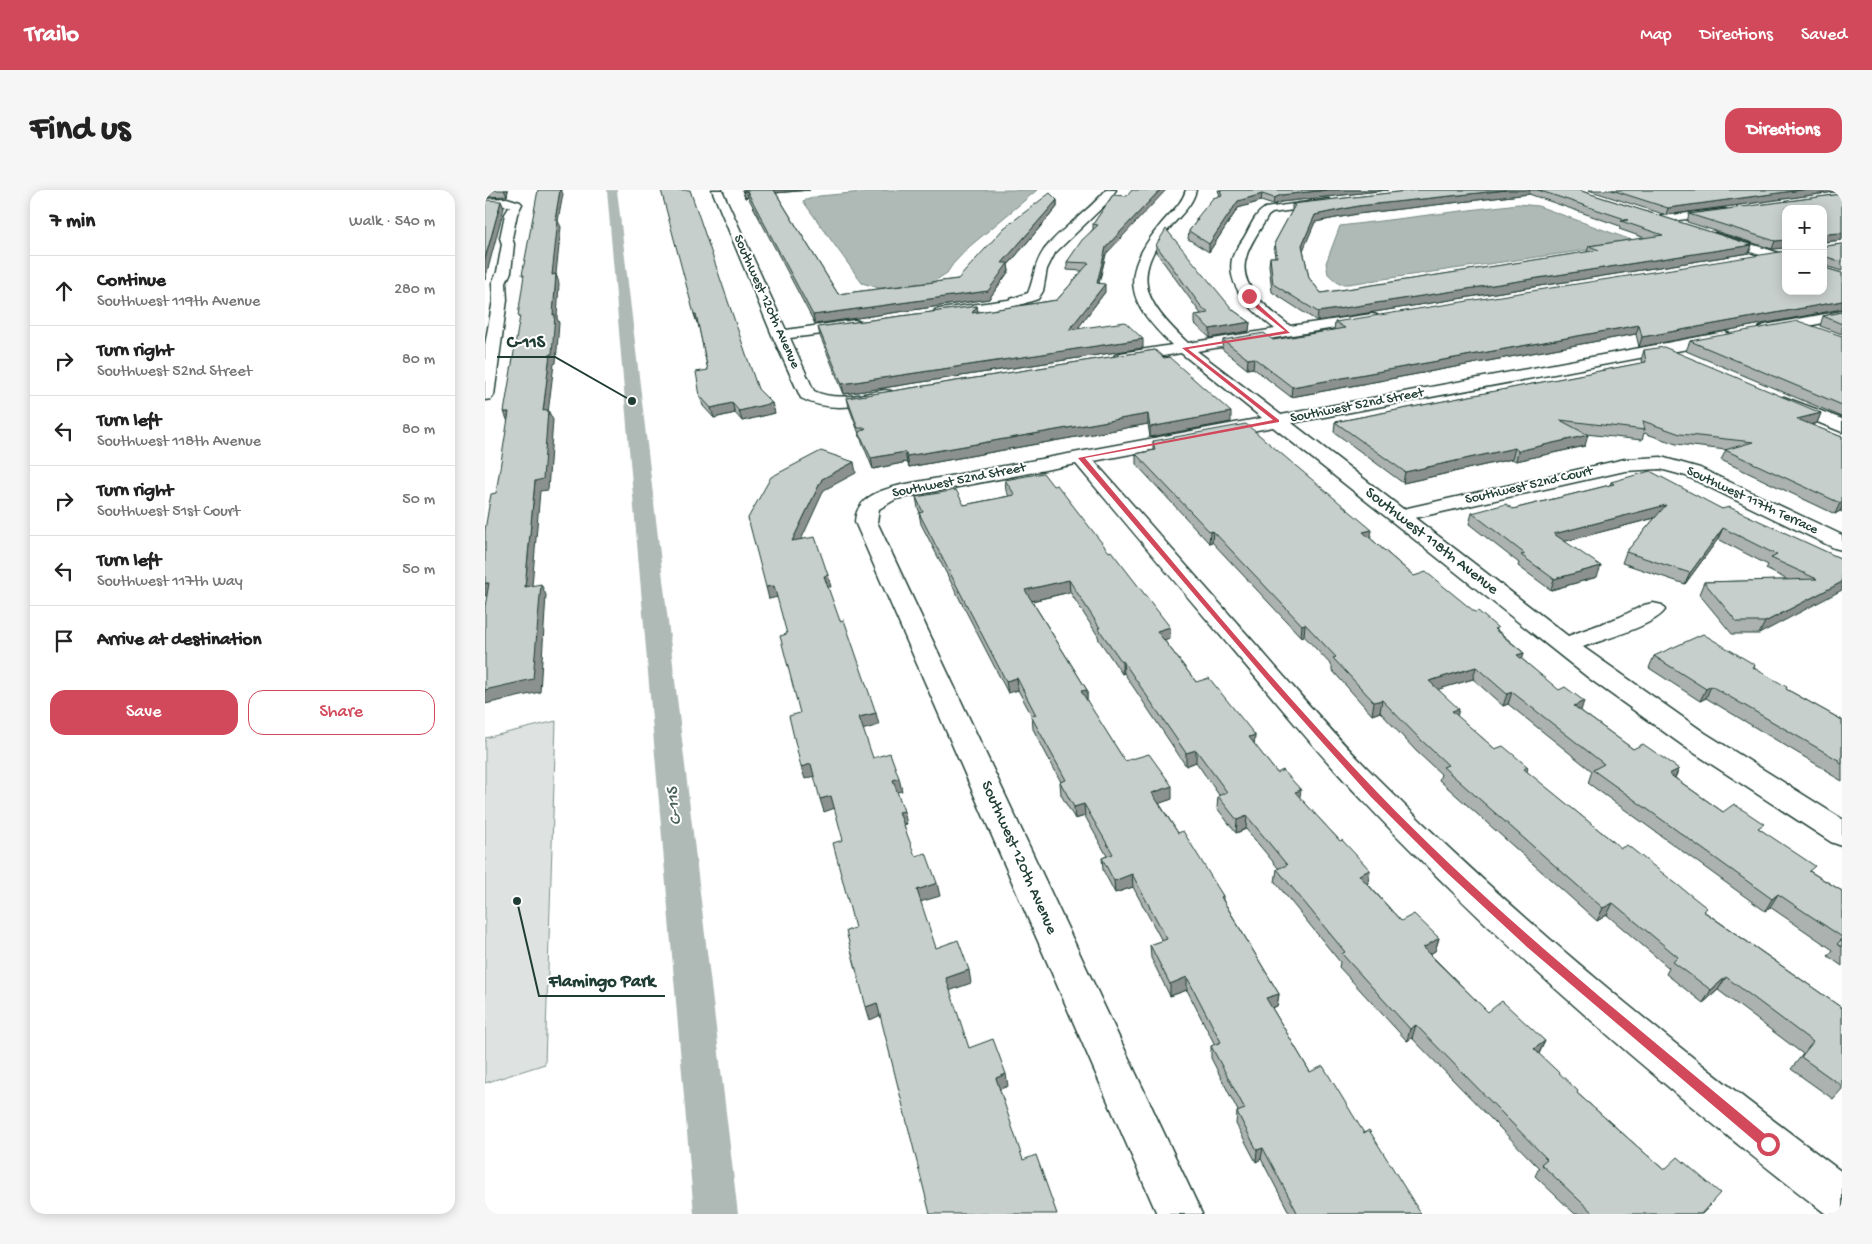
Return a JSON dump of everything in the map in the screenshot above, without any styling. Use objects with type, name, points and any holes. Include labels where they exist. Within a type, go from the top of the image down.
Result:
[{"type":"street","name":"Southwest 120th Avenue","points":[[717,190],[804,389],[810,396],[827,400],[855,400],[903,392]]},
{"type":"street","points":[[923,316],[1010,304],[1029,299],[1035,294],[1040,269],[1050,252],[1102,202],[1111,190]]},
{"type":"street","name":"Southwest 118th Avenue","points":[[1191,190],[1182,207],[1150,246],[1139,268],[1141,293],[1146,304],[1154,318],[1184,348],[1563,646],[1695,740],[1842,834]]},
{"type":"street","points":[[1288,332],[1258,307],[1249,296],[1240,279],[1238,265],[1246,244],[1263,214],[1269,210],[1339,201]]},
{"type":"street","points":[[485,202],[507,210],[506,238],[508,244],[500,267],[500,300],[485,396]]},
{"type":"street","points":[[1740,210],[1657,218],[1781,256]]},
{"type":"street","points":[[492,240],[506,238]]},
{"type":"street","points":[[1740,260],[1781,256]]},
{"type":"street","points":[[485,302],[500,300]]},
{"type":"street","name":"Southwest 52nd Street","points":[[873,504],[888,495],[901,491],[1842,315]]},
{"type":"street","points":[[1105,360],[1386,316]]},
{"type":"street","points":[[780,335],[865,324]]},
{"type":"street","points":[[1796,324],[1824,334]]},
{"type":"street","points":[[1664,349],[1686,358]]},
{"type":"street","points":[[1766,394],[1842,426]]},
{"type":"street","points":[[1081,458],[1331,748],[1374,794],[1449,868],[1531,944],[1641,1039],[1768,1144],[1842,1199]]},
{"type":"street","name":"Southwest 52nd Court","points":[[1398,516],[1625,464],[1661,463]]},
{"type":"street","name":"Southwest 117th Terrace","points":[[1661,463],[1693,472],[1842,543]]},
{"type":"street","name":"Southwest 120th Avenue","points":[[873,504],[865,516],[866,522],[1180,1214]]},
{"type":"street","points":[[1563,646],[1629,622],[1653,610]]},
{"type":"shaded area","points":[[885,190],[1037,190],[969,247],[947,273],[933,282],[879,288],[862,283],[803,201],[819,196]]},
{"type":"shaded area","points":[[1518,204],[1538,206],[1634,241],[1608,247],[1348,284],[1339,284],[1328,274],[1326,263],[1340,226]]},
{"type":"shaded area","points":[[556,721],[545,1064],[485,1083],[485,738]]},
{"type":"building","points":[[538,190],[560,190],[555,220],[558,220],[552,275],[556,274],[552,354],[550,354],[543,411],[548,410],[543,479],[535,481],[525,587],[541,584],[533,679],[485,690],[485,607],[489,583],[485,583],[485,530],[491,494],[496,493],[509,412],[504,412],[520,316],[518,316],[524,275],[522,275]]},
{"type":"building","points":[[661,190],[690,190],[758,389],[772,403],[739,411],[732,403],[711,408],[700,396],[696,372],[708,370],[696,314],[694,314]]},
{"type":"building","points":[[743,190],[774,190],[838,294],[958,279],[1004,228],[1050,193],[1057,200],[1002,263],[1008,263],[988,291],[813,315],[747,191]]},
{"type":"building","points":[[1132,190],[1160,190],[1106,247],[1097,283],[1105,284],[1069,330],[1125,322],[1143,339],[842,384],[818,327],[977,306],[972,313],[1057,300],[1089,263],[1067,262],[1082,240],[1098,225],[1093,224],[1113,195],[1127,196]]},
{"type":"building","points":[[1220,190],[1327,190],[1281,195],[1274,198],[1262,194],[1238,201],[1209,244],[1189,231],[1213,198],[1222,195]]},
{"type":"building","points":[[1416,190],[1506,190],[1358,206],[1315,215],[1302,245],[1309,278],[1321,293],[1599,250],[1589,246],[1663,235],[1621,221],[1628,220],[1538,190],[1578,190],[1752,245],[1318,312],[1273,284],[1270,257],[1277,257],[1275,242],[1295,205],[1292,204]]},
{"type":"building","points":[[1612,190],[1801,190],[1668,208]]},
{"type":"building","points":[[1842,194],[1842,233],[1827,234],[1827,205],[1782,205],[1782,240],[1775,241],[1689,214]]},
{"type":"building","points":[[485,200],[501,201],[485,259]]},
{"type":"building","points":[[1166,229],[1233,310],[1250,322],[1210,329],[1195,315],[1209,313],[1203,309],[1156,245]]},
{"type":"building","points":[[1842,244],[1842,262],[1827,257],[1827,246]]},
{"type":"building","points":[[1782,252],[1782,295],[1827,295],[1827,269],[1842,273],[1842,301],[1642,337],[1639,325],[1292,387],[1254,358],[1248,359],[1223,340],[1264,333],[1273,340],[1345,328],[1335,322]]},
{"type":"building","points":[[1842,312],[1842,324],[1823,316]]},
{"type":"building","points":[[1798,321],[1842,336],[1842,405],[1690,341]]},
{"type":"building","points":[[1664,347],[1821,413],[1797,419],[1842,437],[1842,502],[1840,503],[1725,450],[1753,442],[1680,434],[1643,421],[1645,430],[1560,420],[1588,435],[1518,451],[1515,448],[1405,472],[1335,422],[1646,362],[1644,350]]},
{"type":"building","points":[[1155,350],[1164,358],[1169,357],[1231,412],[1150,427],[1148,414],[907,456],[905,452],[871,458],[859,432],[866,428],[858,428],[847,398]]},
{"type":"building","points":[[1246,424],[1372,530],[1363,532],[1414,576],[1426,572],[1498,628],[1494,629],[1524,653],[1517,655],[1559,690],[1565,687],[1584,701],[1574,706],[1633,749],[1643,744],[1679,769],[1669,774],[1723,812],[1734,804],[1764,824],[1758,828],[1815,866],[1809,871],[1842,891],[1842,937],[1778,894],[1772,899],[1593,770],[1604,764],[1512,692],[1507,694],[1476,667],[1429,681],[1459,709],[1452,711],[1495,749],[1503,746],[1528,767],[1524,769],[1621,848],[1627,845],[1707,908],[1703,911],[1842,1008],[1842,1086],[1801,1057],[1813,1042],[1726,977],[1711,990],[1673,962],[1678,957],[1613,903],[1603,908],[1443,767],[1448,765],[1382,700],[1374,702],[1333,658],[1336,657],[1305,624],[1302,625],[1213,531],[1210,532],[1136,454],[1155,450],[1153,441]]},
{"type":"building","points":[[821,451],[854,462],[822,479],[792,541],[815,537],[828,575],[824,576],[840,621],[844,620],[876,713],[859,717],[873,758],[890,753],[899,778],[893,780],[904,811],[899,812],[915,856],[926,853],[937,883],[917,890],[936,948],[958,940],[969,970],[946,978],[969,1048],[993,1039],[1006,1074],[996,1078],[1023,1160],[1036,1155],[1057,1214],[930,1214],[877,1003],[866,1007],[846,931],[855,928],[833,843],[843,840],[831,796],[820,799],[811,764],[801,767],[789,716],[800,713],[780,636],[787,634],[774,586],[766,587],[748,518],[771,477]]},
{"type":"building","points":[[1650,471],[1722,509],[1729,507],[1842,559],[1842,582],[1765,622],[1737,622],[1704,582],[1817,579],[1771,558],[1777,555],[1723,528],[1690,573],[1626,552],[1666,505],[1554,534],[1601,566],[1554,579],[1521,555],[1525,554],[1472,513],[1506,504],[1513,509],[1614,484],[1611,482]]},
{"type":"building","points":[[1043,473],[1053,486],[1057,485],[1170,627],[1157,631],[1196,682],[1209,678],[1255,735],[1249,737],[1277,773],[1283,770],[1301,790],[1295,792],[1340,841],[1342,840],[1370,870],[1359,875],[1401,921],[1414,914],[1439,938],[1423,948],[1488,1012],[1502,1001],[1545,1041],[1534,1049],[1578,1091],[1577,1093],[1664,1170],[1678,1157],[1720,1193],[1701,1214],[1594,1214],[1541,1164],[1547,1159],[1416,1025],[1410,1029],[1342,954],[1345,952],[1277,869],[1287,865],[1247,816],[1237,820],[1218,796],[1227,792],[1196,750],[1186,753],[1098,628],[1100,628],[1069,580],[1025,590],[1087,690],[1081,691],[1125,761],[1149,754],[1172,786],[1152,793],[1178,833],[1183,831],[1279,994],[1266,998],[1310,1072],[1323,1066],[1364,1133],[1369,1130],[1421,1214],[1298,1214],[1263,1148],[1257,1150],[1237,1112],[1245,1109],[1211,1046],[1221,1042],[1187,977],[1170,984],[1150,945],[1167,939],[1132,874],[1114,881],[1102,858],[1113,854],[1084,804],[1074,807],[1060,782],[1066,780],[1031,716],[1036,715],[1017,678],[1006,681],[919,513],[923,512],[916,497],[956,490],[964,505],[1015,495],[1005,480]]},
{"type":"building","points":[[1703,634],[1755,665],[1752,667],[1787,687],[1786,689],[1842,720],[1842,764],[1838,762],[1840,761],[1711,686],[1706,689],[1654,656]]},
{"type":"building","points":[[1842,939],[1842,947],[1837,944]]},
{"type":"waterway","name":"C-11S","points":[[612,190],[716,1214]]},
{"type":"place","name":"C-11S","points":[[632,401]]},
{"type":"place","name":"Flamingo Park","points":[[517,901]]},
{"type":"route","points":[[1249,296],[1258,307],[1288,332],[1184,348],[1277,421],[1081,458],[1276,686],[1374,794],[1449,868],[1531,944],[1641,1039],[1768,1144]]}]
